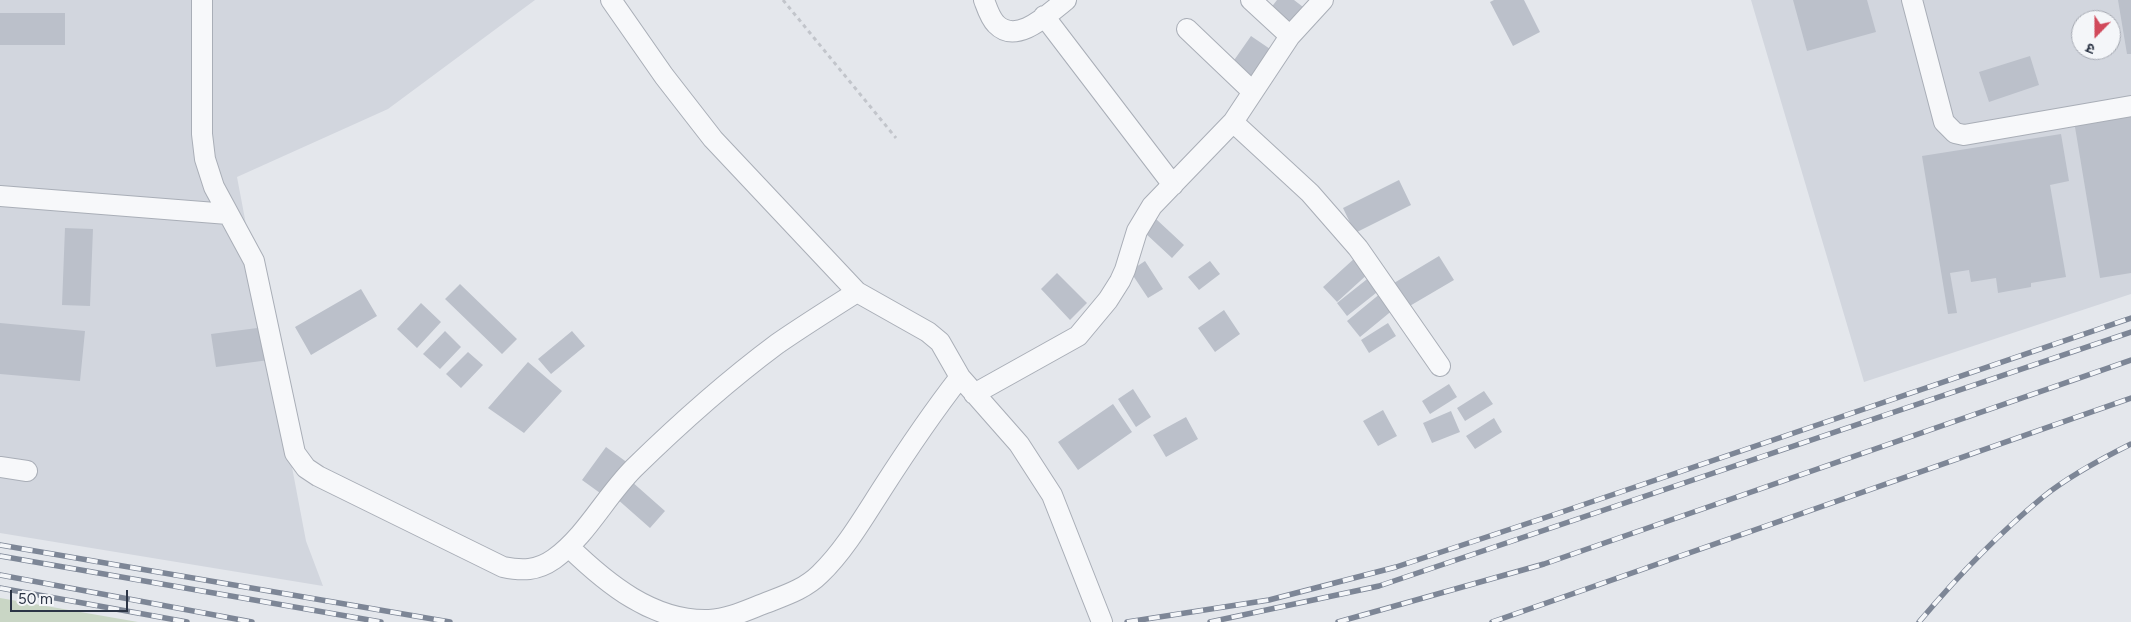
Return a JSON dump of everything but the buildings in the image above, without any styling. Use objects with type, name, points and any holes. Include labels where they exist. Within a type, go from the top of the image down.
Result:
[{"type":"street","points":[[202,0],[202,134],[205,159],[214,187],[254,261],[295,453],[306,468],[318,476],[503,567],[521,571],[536,569],[552,560],[568,547],[631,470],[685,418],[778,344],[857,292]]},
{"type":"street","points":[[611,0],[664,76],[713,139],[857,292],[928,332],[940,342],[960,377],[1019,444],[1052,495],[1102,622]]},
{"type":"street","points":[[984,0],[994,23],[1003,30],[1013,33],[1022,31],[1066,0]]},
{"type":"street","points":[[1251,0],[1290,36]]},
{"type":"street","points":[[974,394],[1078,336],[1108,300],[1120,281],[1144,218],[1152,206],[1233,122],[1290,36],[1323,0]]},
{"type":"street","points":[[1912,0],[1944,122],[1955,133],[1964,134],[2131,106]]},
{"type":"street","points":[[1044,16],[1173,184]]},
{"type":"street","points":[[1187,29],[1252,92]]},
{"type":"street","points":[[1233,122],[1310,193],[1358,248],[1440,366]]},
{"type":"street","points":[[0,196],[228,214]]},
{"type":"street","points":[[568,547],[598,576],[618,590],[661,613],[681,619],[709,620],[734,616],[791,593],[810,583],[821,573],[862,522],[927,419],[960,377]]},
{"type":"street","points":[[0,468],[27,471]]},
{"type":"path","points":[[783,0],[896,138]]},
{"type":"shaded area","points":[[0,0],[535,0],[388,109],[237,177],[306,541],[323,586],[0,533]]},
{"type":"shaded area","points":[[1751,0],[2131,0],[2131,294],[1864,382]]},
{"type":"green space","points":[[0,598],[138,622],[0,622]]},
{"type":"railway","points":[[1127,622],[1269,600],[1396,567],[2131,318]]},
{"type":"railway","points":[[1210,622],[1379,586],[2131,332]]},
{"type":"railway","points":[[1338,622],[1544,564],[2131,360]]},
{"type":"railway","points":[[1492,622],[2131,398]]},
{"type":"railway","points":[[1919,622],[1978,557],[2043,497],[2074,475],[2131,444]]},
{"type":"railway","points":[[0,545],[450,622]]},
{"type":"railway","points":[[0,556],[381,622]]},
{"type":"railway","points":[[0,575],[252,622]]},
{"type":"railway","points":[[0,588],[187,622]]}]
